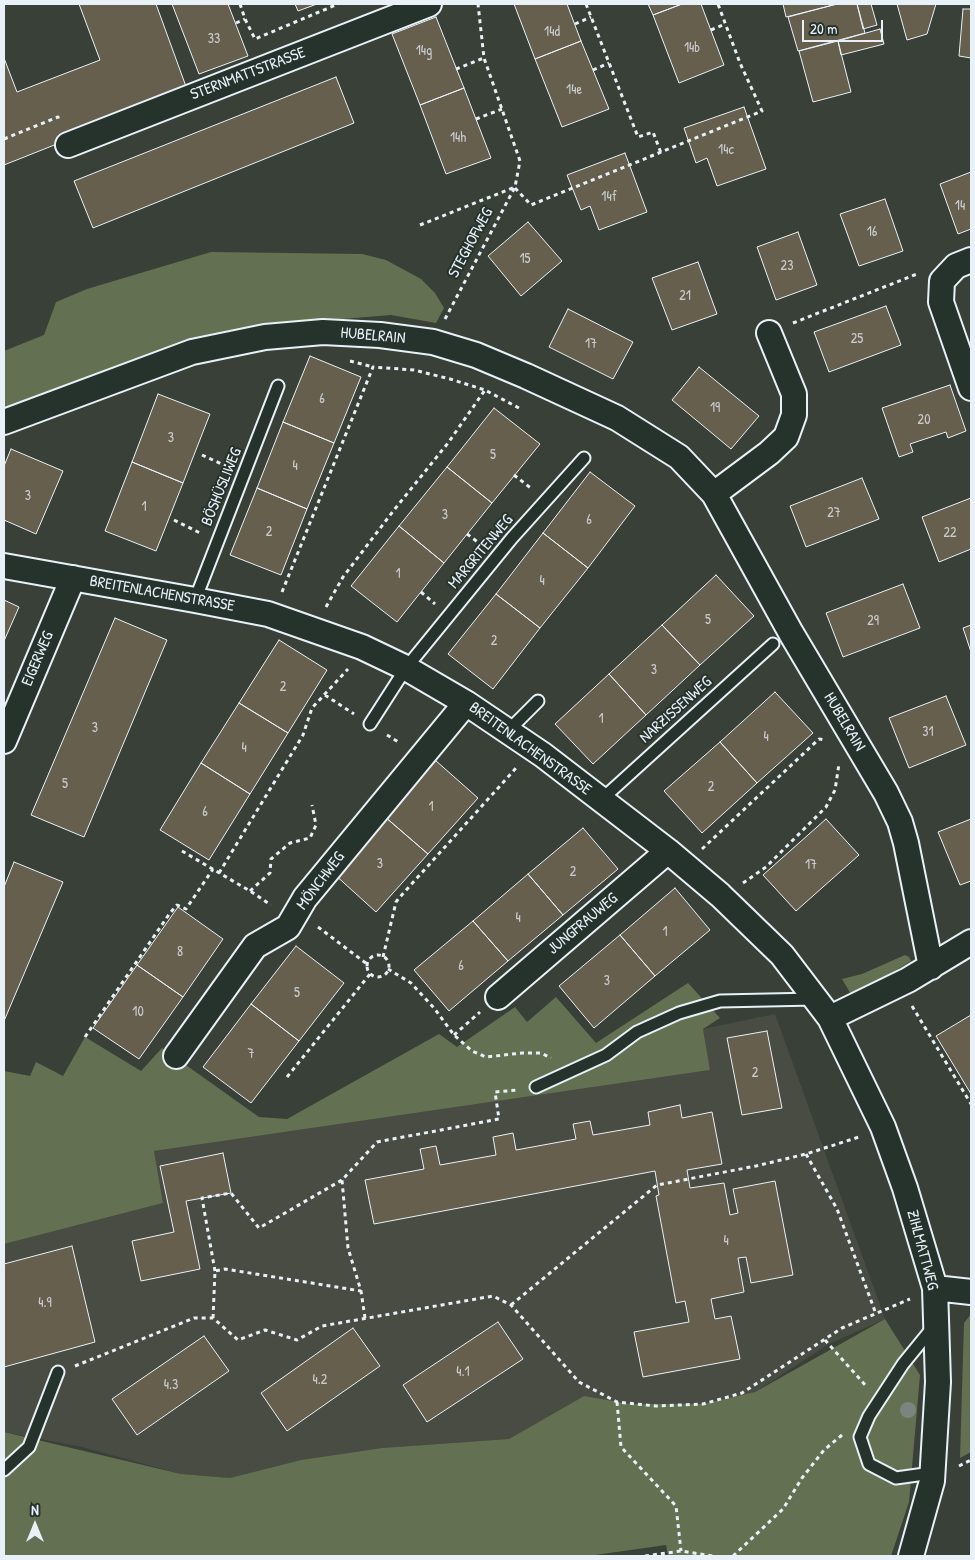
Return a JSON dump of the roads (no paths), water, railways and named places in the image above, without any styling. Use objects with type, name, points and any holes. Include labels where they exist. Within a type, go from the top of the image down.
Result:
[{"type":"street","name":"STERNMATTSTRASSE","points":[[68,144],[429,4]]},
{"type":"street","points":[[971,260],[956,266],[942,281],[941,302],[971,388]]},
{"type":"street","name":"HUBELRAIN","points":[[4,422],[192,352],[274,336],[323,332],[380,335],[433,342],[476,355],[617,418],[679,456],[714,494],[848,741],[886,793],[900,822],[906,843],[931,967]]},
{"type":"street","points":[[714,494],[775,448],[786,437],[794,415],[794,394],[769,333]]},
{"type":"street","name":"BREITENLACHENSTRASSE","points":[[4,566],[268,614],[362,647],[406,668],[466,703],[543,755],[668,851],[720,895],[782,955],[830,1018]]},
{"type":"street","name":"EIGERWEG","points":[[4,741],[74,578]]},
{"type":"street","name":"MÖNCHWEG","points":[[176,1056],[255,946],[288,927],[305,898],[466,703]]},
{"type":"street","name":"JUNGFRAUWEG","points":[[498,997],[668,851]]},
{"type":"street","points":[[830,1018],[931,967],[971,942]]},
{"type":"street","name":"ZIHLMATTWEG","points":[[830,1018],[883,1127],[905,1188],[935,1288],[938,1382],[932,1481],[911,1556]]},
{"type":"street","points":[[935,1288],[971,1292]]},
{"type":"lane","name":"BÖSHÜSLIWEG","points":[[195,600],[278,386]]},
{"type":"lane","name":"MARGRITENWEG","points":[[370,724],[406,668],[512,538],[584,458]]},
{"type":"lane","name":"NARZISSENWEG","points":[[600,800],[773,644]]},
{"type":"lane","points":[[508,731],[538,701]]},
{"type":"lane","points":[[536,1087],[606,1055],[637,1032],[679,1013],[720,1001],[815,999]]},
{"type":"lane","points":[[932,1473],[896,1478],[870,1464],[860,1437],[869,1416],[903,1364],[937,1323]]},
{"type":"lane","points":[[4,1470],[30,1446],[58,1372]]}]
